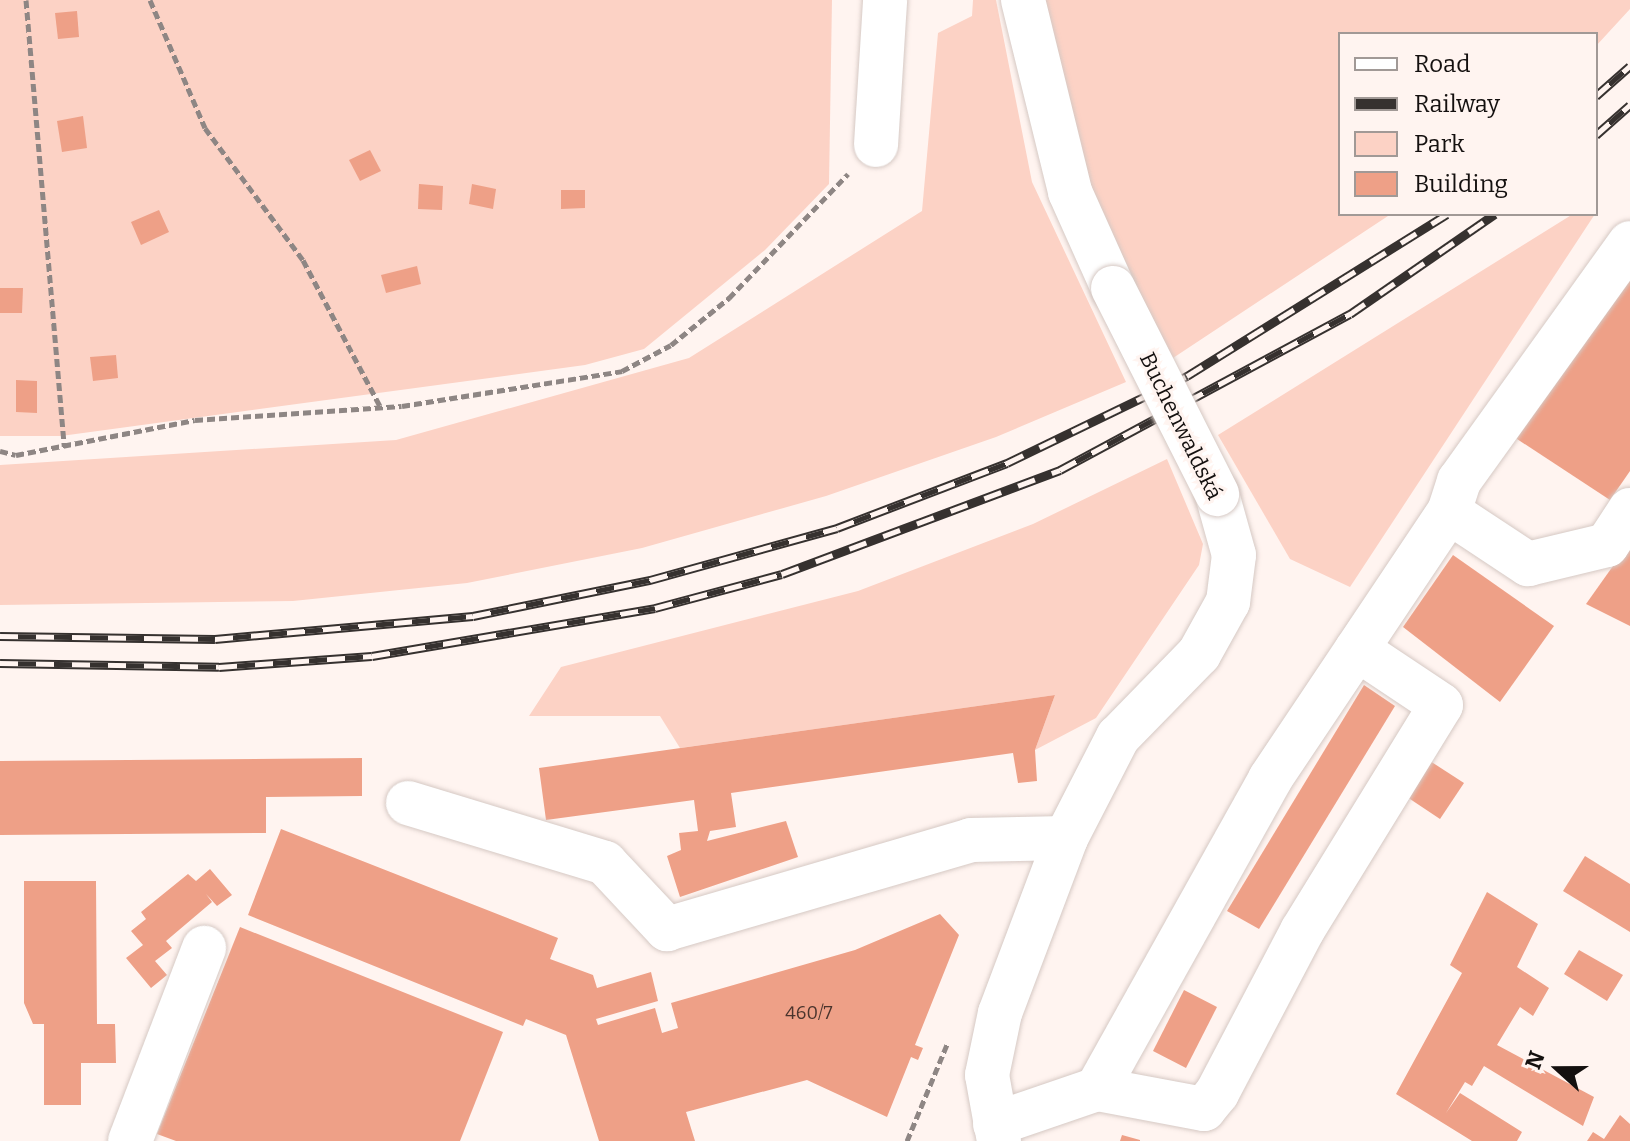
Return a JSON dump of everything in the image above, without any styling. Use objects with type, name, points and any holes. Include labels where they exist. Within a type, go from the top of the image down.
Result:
[{"type":"street","points":[[876,145],[885,0]]},
{"type":"street","name":"Buchenwaldská","points":[[997,1132],[987,1075],[1000,1013],[1066,838],[1118,737],[1199,654],[1228,602],[1234,555],[1217,494],[1113,288],[1070,192],[1023,0]]},
{"type":"street","points":[[1097,1089],[1270,779],[1449,512],[1459,481],[1630,243]]},
{"type":"street","points":[[1449,512],[1528,564],[1607,545],[1630,510]]},
{"type":"street","points":[[997,1132],[1097,1089],[1204,1109],[1217,1093],[1302,931],[1441,705],[1357,649]]},
{"type":"street","points":[[408,803],[605,863],[667,929],[971,840],[1066,838]]},
{"type":"street","points":[[130,1141],[204,948]]},
{"type":"path","points":[[26,0],[64,446]]},
{"type":"path","points":[[150,0],[205,128],[303,260],[381,408]]},
{"type":"path","points":[[0,451],[64,446],[195,420],[381,408],[622,371],[647,358],[729,298],[876,145]]},
{"type":"green space","points":[[0,0],[832,0],[829,184],[765,250],[644,349],[585,365],[61,436],[0,436]]},
{"type":"green space","points":[[973,0],[996,0],[1032,182],[1126,382],[996,437],[826,496],[642,548],[467,583],[293,601],[0,605],[0,465],[396,440],[689,358],[922,211],[938,33],[972,16]]},
{"type":"green space","points":[[1044,0],[1630,0],[1630,9],[1598,44],[1598,32],[1338,32],[1338,216],[1388,216],[1173,358],[1101,233]]},
{"type":"green space","points":[[1570,216],[1594,216],[1350,587],[1290,559],[1218,435]]},
{"type":"green space","points":[[1167,459],[1203,544],[1199,565],[1096,718],[1035,750],[1055,695],[680,748],[660,716],[529,716],[561,667],[858,591],[1033,524]]},
{"type":"building","points":[[77,11],[79,37],[58,39],[55,13]]},
{"type":"building","points":[[83,116],[87,148],[62,152],[57,121]]},
{"type":"building","points":[[370,150],[381,171],[360,181],[349,160]]},
{"type":"building","points":[[419,184],[443,186],[442,210],[418,209]]},
{"type":"building","points":[[472,184],[496,189],[493,209],[469,204]]},
{"type":"building","points":[[561,190],[585,190],[585,208],[561,209]]},
{"type":"building","points":[[159,210],[169,232],[141,245],[131,222]]},
{"type":"building","points":[[417,266],[421,284],[386,293],[381,275]]},
{"type":"building","points":[[1630,267],[1630,471],[1610,500],[1514,437]]},
{"type":"building","points":[[0,288],[23,288],[22,313],[0,313]]},
{"type":"building","points":[[116,355],[118,378],[93,381],[90,357]]},
{"type":"building","points":[[16,380],[37,381],[37,413],[16,412]]},
{"type":"building","points":[[1630,542],[1630,626],[1586,604]]},
{"type":"building","points":[[1453,555],[1554,626],[1500,702],[1403,627]]},
{"type":"building","points":[[1364,685],[1395,706],[1259,929],[1227,911]]},
{"type":"building","points":[[1055,695],[1035,750],[1037,781],[1018,783],[1013,753],[731,793],[736,827],[710,831],[707,841],[786,821],[798,857],[680,897],[667,856],[681,850],[679,833],[698,831],[694,800],[546,820],[539,768]]},
{"type":"building","points":[[362,758],[362,796],[266,797],[266,833],[0,835],[0,761]]},
{"type":"building","points":[[1430,761],[1464,783],[1440,819],[1407,797]]},
{"type":"building","points":[[281,829],[558,938],[550,959],[593,975],[597,988],[651,972],[658,1001],[596,1019],[598,1025],[655,1008],[662,1033],[678,1028],[671,1003],[855,950],[940,914],[959,935],[915,1045],[923,1048],[918,1060],[911,1057],[887,1117],[807,1080],[686,1112],[695,1141],[599,1141],[566,1035],[526,1019],[523,1026],[248,915]]},
{"type":"building","points":[[1585,856],[1630,884],[1630,932],[1563,891]]},
{"type":"building","points":[[210,869],[232,895],[217,906],[206,894],[212,902],[166,941],[172,948],[155,961],[167,975],[151,988],[126,958],[143,945],[131,931],[146,919],[141,912],[188,874],[196,881]]},
{"type":"building","points":[[24,881],[96,881],[97,1024],[115,1024],[116,1063],[81,1063],[81,1105],[44,1105],[44,1024],[33,1024],[24,1003]]},
{"type":"building","points":[[1487,892],[1538,924],[1517,967],[1549,988],[1533,1016],[1520,1007],[1497,1045],[1594,1097],[1583,1126],[1484,1066],[1472,1086],[1465,1082],[1446,1113],[1460,1093],[1522,1132],[1517,1141],[1472,1141],[1396,1094],[1462,973],[1450,965]]},
{"type":"building","points":[[240,927],[503,1032],[460,1141],[176,1141],[157,1134]]},
{"type":"building","points":[[1579,950],[1623,975],[1607,1001],[1564,974]]},
{"type":"building","points":[[1184,990],[1217,1007],[1186,1068],[1153,1051]]},
{"type":"building","points":[[1620,1115],[1630,1124],[1630,1141],[1587,1141],[1593,1132],[1604,1139]]},
{"type":"building","points":[[1122,1135],[1140,1140],[1140,1141],[1120,1141]]},
{"type":"railway","points":[[1598,94],[1630,66]]},
{"type":"railway","points":[[1598,133],[1630,105]]},
{"type":"railway","points":[[0,636],[215,639],[473,616],[650,580],[837,528],[1007,463],[1187,376],[1444,216]]},
{"type":"railway","points":[[0,663],[219,667],[372,656],[655,608],[782,574],[1060,470],[1350,314],[1492,216]]}]
